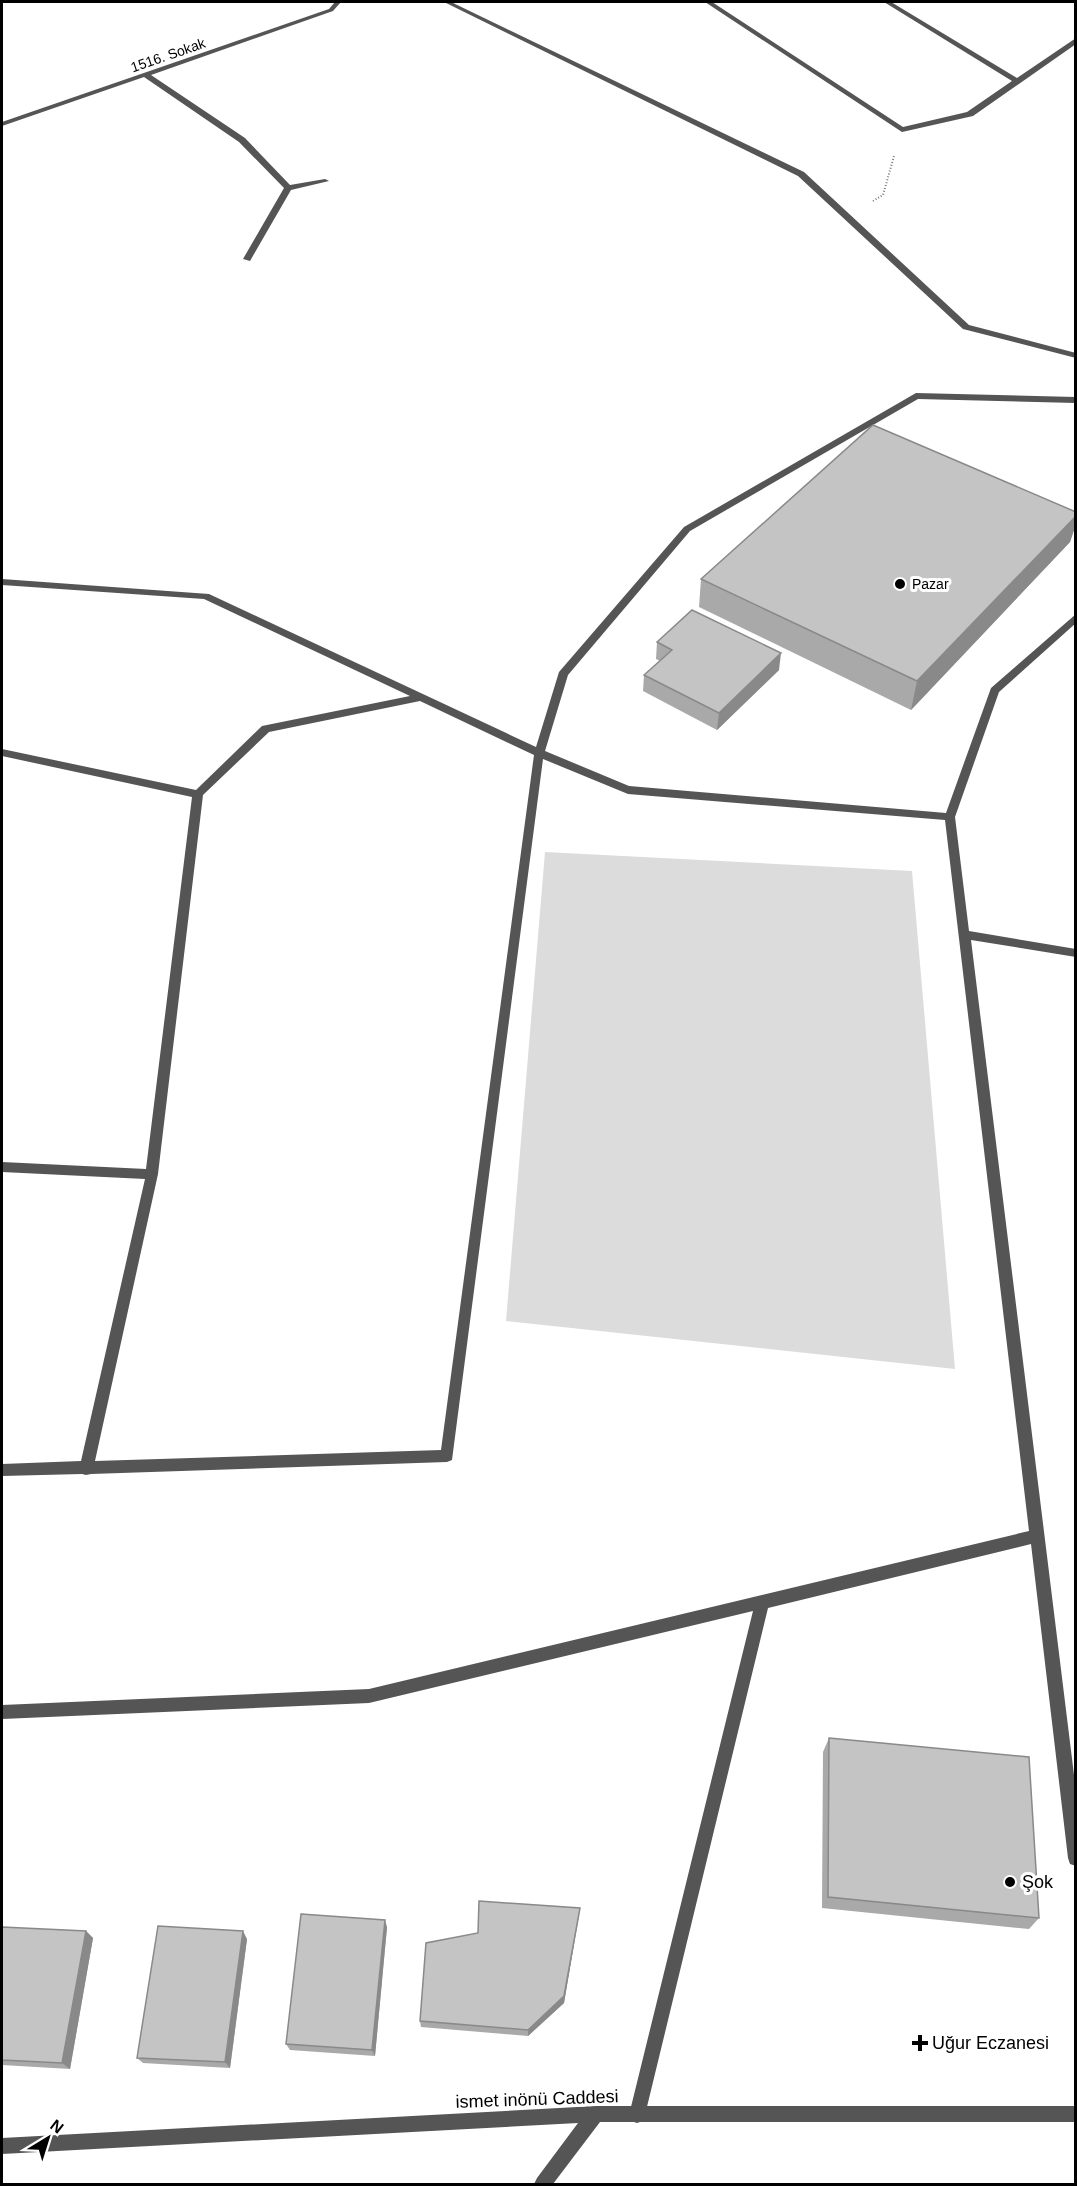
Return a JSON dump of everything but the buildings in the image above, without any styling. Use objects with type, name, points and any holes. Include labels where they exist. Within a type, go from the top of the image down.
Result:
[{"type":"street","name":"1516. Sokak","points":[[2,124],[331,10],[338,2]]},
{"type":"street","points":[[447,2],[801,174],[966,327],[1076,356]]},
{"type":"street","points":[[708,2],[902,130],[970,114],[1014,80],[1076,40]]},
{"type":"street","points":[[887,2],[1014,80]]},
{"type":"street","points":[[146,75],[242,140],[288,188]]},
{"type":"street","points":[[247,259],[288,188],[325,181]]},
{"type":"street","points":[[2,1470],[87,1469],[447,1455],[539,753],[563,674],[687,529],[916,396],[1076,400]]},
{"type":"street","points":[[2,582],[206,596],[539,753],[628,789],[950,817]]},
{"type":"street","points":[[1076,616],[995,690],[950,817],[1076,1858]]},
{"type":"street","points":[[87,1469],[152,1174],[198,794],[266,729],[423,697]]},
{"type":"street","points":[[2,752],[198,794]]},
{"type":"street","points":[[966,935],[1076,953]]},
{"type":"street","points":[[2,1167],[152,1174]]},
{"type":"street","points":[[2,1712],[369,1696],[1038,1536]]},
{"type":"street","points":[[637,2115],[762,1602]]},
{"type":"street","points":[[543,2184],[596,2114]]},
{"type":"street","name":"ismet inönü Caddesi","points":[[2,2146],[596,2114],[1076,2114]]},
{"type":"path","points":[[846,216],[883,195],[902,130]]},
{"type":"shaded area","points":[[545,852],[912,871],[955,1369],[506,1321]]},
{"type":"place","name":"Pazar","points":[[900,584]]},
{"type":"place","name":"Şok","points":[[1010,1882]]},
{"type":"place","name":"Uğur Eczanesi","points":[[920,2043]]}]
